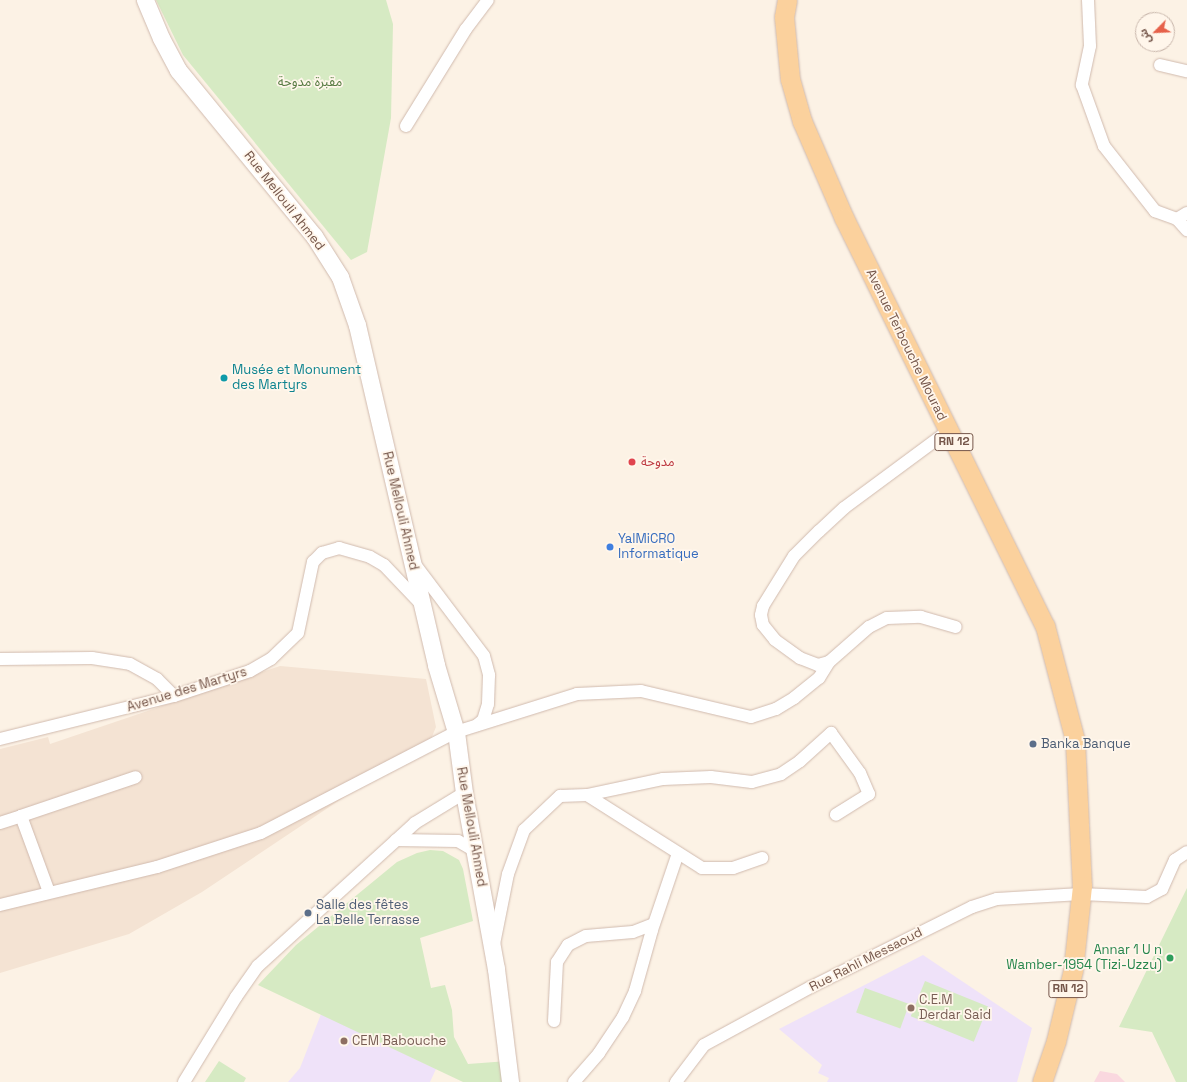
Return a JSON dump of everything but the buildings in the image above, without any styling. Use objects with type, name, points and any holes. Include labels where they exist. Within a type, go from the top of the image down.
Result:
[{"type":"main road","name":"Avenue Terbouche Mourad","points":[[787,0],[784,17],[790,79],[802,121],[844,218],[1045,626],[1075,740],[1081,894]]},
{"type":"main road","name":"RN 12","points":[[1042,1082],[1056,1041],[1073,970],[1081,894]]},
{"type":"street","name":"Rue Mellouli Ahmed","points":[[145,0],[161,38],[178,70],[314,236],[340,277],[357,325],[423,607],[456,732],[464,792],[492,950],[510,1082]]},
{"type":"street","points":[[406,126],[466,29],[488,0]]},
{"type":"street","points":[[1088,0],[1090,46],[1082,85],[1104,146],[1155,212],[1182,216],[1187,230]]},
{"type":"street","points":[[1160,65],[1187,71]]},
{"type":"street","points":[[829,662],[818,665],[810,663],[775,640],[763,625],[763,606],[794,556],[819,531],[844,508],[948,431]]},
{"type":"street","name":"Avenue des Martyrs","points":[[0,739],[174,696],[250,671],[271,659],[298,633],[313,562],[322,553],[339,548],[370,557],[384,564],[423,607]]},
{"type":"street","points":[[412,560],[484,656],[489,675],[488,704],[483,720],[477,725]]},
{"type":"street","points":[[0,906],[49,892],[157,867],[261,834],[456,732],[577,694],[641,691],[751,717],[776,709],[794,698],[819,678],[829,662],[869,627],[887,618],[921,617],[956,627]]},
{"type":"street","points":[[0,659],[92,658],[130,664],[156,679],[174,696]]},
{"type":"street","points":[[492,950],[508,874],[524,830],[560,796],[587,795],[663,780],[711,777],[752,782],[781,774],[800,761],[831,733],[860,773],[868,794],[836,815]]},
{"type":"street","points":[[0,823],[136,777]]},
{"type":"street","points":[[184,1082],[236,996],[258,966],[415,823],[464,792]]},
{"type":"street","points":[[587,795],[702,868],[733,868],[762,858]]},
{"type":"street","points":[[21,816],[49,892]]},
{"type":"street","points":[[396,840],[458,840],[475,851]]},
{"type":"street","name":"Rue Rahli Messaoud","points":[[676,1082],[704,1045],[811,987],[972,907],[997,899],[1081,894],[1147,897],[1162,889],[1175,860],[1187,852]]},
{"type":"street","points":[[574,1082],[599,1053],[623,1017],[636,991],[654,924],[678,853]]},
{"type":"street","points":[[554,1021],[557,962],[568,945],[586,936],[633,932],[654,924]]},
{"type":"shaded area","points":[[280,666],[426,679],[436,727],[431,739],[202,892],[129,934],[0,973],[0,749],[48,737],[50,744]]},
{"type":"shaded area","name":"C.E.M Derdar Said","points":[[923,955],[1032,1028],[1017,1082],[827,1082],[829,1078],[818,1073],[822,1065],[779,1029]]},
{"type":"shaded area","name":"CEM Babouche","points":[[321,1014],[436,1069],[430,1082],[288,1082],[300,1068]]},
{"type":"shaded area","points":[[1100,1071],[1117,1074],[1125,1082],[1094,1082]]},
{"type":"green space","name":"مقبرة مدوحة","points":[[156,0],[386,0],[393,24],[391,118],[367,252],[351,260],[183,55]]},
{"type":"green space","points":[[430,850],[443,851],[459,860],[463,869],[473,921],[420,938],[431,988],[445,985],[452,1010],[454,1037],[468,1064],[508,1061],[502,1082],[463,1082],[258,985],[296,945],[397,862],[417,853]]},
{"type":"green space","name":"Annar 1 U n Wamber-1954 (Tizi-Uzzu)","points":[[1187,888],[1187,1082],[1176,1082],[1152,1032],[1119,1027]]},
{"type":"green space","points":[[925,981],[988,1006],[974,1042],[911,1016]]},
{"type":"green space","points":[[865,988],[909,1004],[900,1029],[856,1012]]},
{"type":"green space","points":[[219,1061],[246,1078],[244,1082],[205,1082]]},
{"type":"place","name":"Musée et Monument des Martyrs","points":[[224,378]]},
{"type":"place","name":"مدوحة","points":[[632,462]]},
{"type":"place","name":"YalMiCRO Informatique","points":[[610,547]]},
{"type":"place","name":"Banka Banque","points":[[1033,744]]},
{"type":"place","name":"Salle des fêtes La Belle Terrasse","points":[[308,913]]},
{"type":"place","name":"Annar 1 U n Wamber-1954 (Tizi-Uzzu)","points":[[1170,958]]},
{"type":"place","name":"C.E.M Derdar Said","points":[[911,1008]]},
{"type":"place","name":"CEM Babouche","points":[[344,1041]]}]
